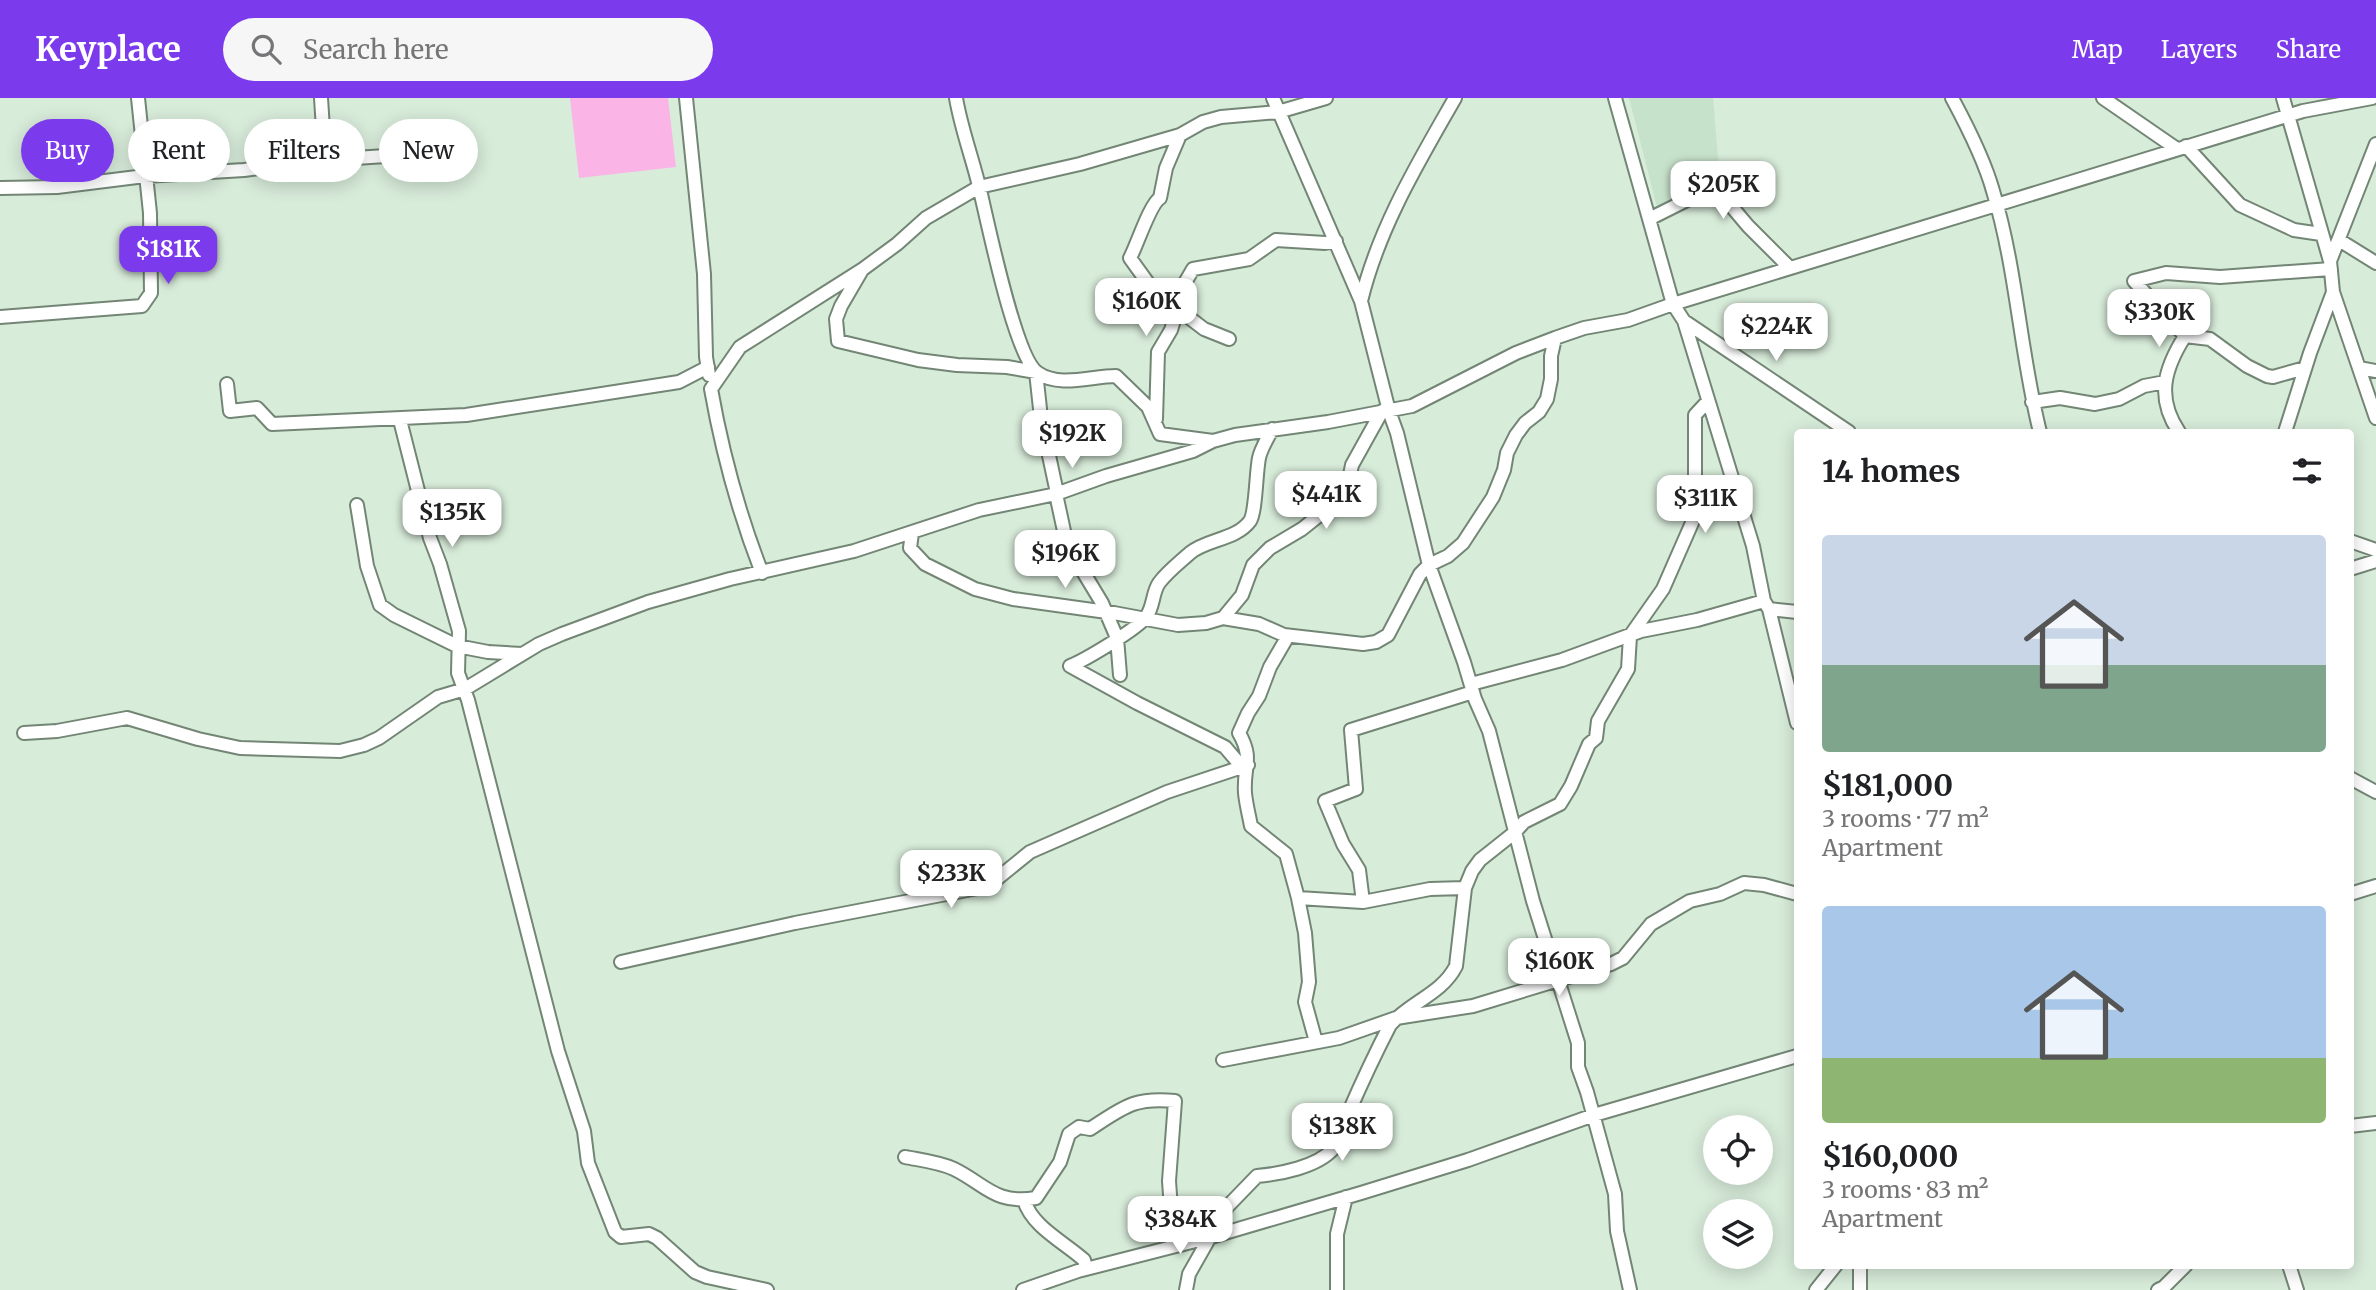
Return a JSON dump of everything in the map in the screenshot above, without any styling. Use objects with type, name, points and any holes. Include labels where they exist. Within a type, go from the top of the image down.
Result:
[{"type":"street","points":[[138,98],[140,119]]},
{"type":"street","points":[[321,98],[322,119]]},
{"type":"street","points":[[686,98],[704,274],[708,367],[717,422],[747,532],[762,573]]},
{"type":"street","points":[[956,98],[1011,314],[1023,349],[1036,372],[1044,430],[1067,545],[1106,612],[1117,638],[1120,675]]},
{"type":"street","points":[[1273,98],[1361,302],[1386,411],[1398,433],[1429,565],[1489,731],[1514,833],[1578,1043],[1578,1067],[1615,1194],[1618,1231],[1630,1290]]},
{"type":"street","points":[[712,389],[740,347],[863,269],[926,218],[979,187],[1080,164],[1180,135],[1203,122],[1221,117],[1278,112],[1326,98]]},
{"type":"street","points":[[1361,302],[1383,234],[1398,200],[1455,98]]},
{"type":"street","points":[[1615,98],[1673,304],[1684,321],[1753,547],[1794,711]]},
{"type":"street","points":[[1952,98],[1997,204],[2039,429]]},
{"type":"street","points":[[2103,98],[2181,148],[2240,205],[2294,230],[2321,234]]},
{"type":"street","points":[[2283,98],[2330,265],[2333,292],[2376,418]]},
{"type":"street","points":[[24,733],[57,731],[127,718],[174,733],[240,748],[340,751],[364,746],[438,697],[465,689],[562,634],[648,602],[730,579],[854,551],[979,510],[1057,494],[1192,451],[1213,441],[1251,431],[1412,406],[1516,353],[1584,328],[1628,320],[2289,116],[2372,98]]},
{"type":"street","points":[[1180,135],[1166,168],[1160,198],[1154,202],[1130,258],[1153,290],[1204,329],[1229,340]]},
{"type":"street","points":[[2330,265],[2376,144]]},
{"type":"street","points":[[0,188],[57,187],[128,178]]},
{"type":"street","points":[[0,317],[142,306],[151,293],[150,213],[146,182]]},
{"type":"street","points":[[1649,219],[1716,188],[1748,226],[1790,268]]},
{"type":"street","points":[[1155,427],[1158,352],[1171,330],[1190,272],[1197,267],[1249,259],[1276,240],[1325,243],[1336,241]]},
{"type":"street","points":[[2339,240],[2376,263]]},
{"type":"street","points":[[2305,368],[2273,377],[2267,376],[2247,366],[2210,340],[2185,336],[2134,281],[2166,273],[2220,277],[2330,265]]},
{"type":"street","points":[[863,269],[836,319],[838,341],[918,360],[1007,367],[1036,372],[1062,381],[1116,376],[1148,407],[1160,434],[1213,441]]},
{"type":"street","points":[[2286,429],[2333,292]]},
{"type":"street","points":[[1684,321],[1845,429]]},
{"type":"street","points":[[2177,429],[2166,407],[2165,382],[2185,336]]},
{"type":"street","points":[[912,533],[911,548],[925,564],[975,589],[1013,599],[1178,625],[1206,623],[1223,618],[1259,624],[1287,636],[1363,644],[1383,640],[1420,573],[1463,543],[1493,497],[1504,470],[1507,453],[1516,435],[1525,423],[1539,412],[1547,399],[1551,379],[1550,356],[1555,338]]},
{"type":"street","points":[[227,384],[230,411],[257,408],[272,424],[400,420],[478,414],[679,382],[708,367]]},
{"type":"street","points":[[2359,368],[2376,371]]},
{"type":"street","points":[[2032,402],[2060,398],[2095,404],[2119,399],[2144,386],[2165,382]]},
{"type":"street","points":[[1186,1290],[1189,1274],[1227,1207],[1257,1176],[1274,1174],[1311,1162],[1330,1152],[1335,1146],[1386,1032],[1396,1018],[1436,990],[1452,973],[1460,953],[1465,888],[1472,871],[1480,860],[1530,817],[1554,808],[1566,795],[1590,744],[1596,738],[1598,721],[1628,669],[1630,636],[1663,589],[1695,516],[1695,415],[1708,401]]},
{"type":"street","points":[[1223,618],[1242,595],[1253,565],[1261,556],[1303,529],[1346,494],[1352,465],[1386,411]]},
{"type":"street","points":[[400,420],[430,538],[459,631],[458,673],[465,689],[558,1051],[584,1130],[588,1163],[615,1232],[621,1237],[649,1234],[695,1272],[767,1290]]},
{"type":"street","points":[[1245,766],[1225,747],[1070,666],[1087,660],[1145,619],[1153,605],[1159,583],[1195,549],[1223,540],[1249,523],[1253,515],[1259,454],[1272,429]]},
{"type":"street","points":[[357,505],[367,566],[380,605],[394,615],[457,646],[488,652],[523,654]]},
{"type":"street","points":[[2354,542],[2376,550]]},
{"type":"street","points":[[2354,568],[2376,561]]},
{"type":"street","points":[[1363,902],[1359,870],[1343,844],[1325,801],[1356,789],[1351,730],[1630,636],[1767,605],[1794,611]]},
{"type":"street","points":[[1287,636],[1239,733],[1247,747],[1245,790],[1251,826],[1286,854],[1298,898],[1305,933],[1309,982],[1305,1002],[1315,1042]]},
{"type":"street","points":[[621,962],[795,923],[988,886],[1030,852],[1167,792],[1245,766]]},
{"type":"street","points":[[2354,780],[2376,792]]},
{"type":"street","points":[[1223,1060],[1339,1038],[1396,1018],[1473,1006],[1618,962],[1629,952],[1645,929],[1690,901],[1720,894],[1744,883],[1794,893]]},
{"type":"street","points":[[2354,893],[2376,886]]},
{"type":"street","points":[[1298,898],[1363,902],[1430,889],[1465,888]]},
{"type":"street","points":[[1023,1290],[1086,1269],[1211,1237],[1346,1197],[1468,1160],[1594,1115],[1794,1057]]},
{"type":"street","points":[[905,1157],[953,1169],[986,1191],[1009,1199],[1036,1198],[1060,1162],[1069,1134],[1079,1127],[1090,1129],[1130,1103],[1151,1099],[1175,1101],[1169,1181],[1171,1209],[1186,1243]]},
{"type":"street","points":[[2354,1126],[2376,1123]]},
{"type":"street","points":[[1336,1290],[1337,1234],[1346,1197]]},
{"type":"street","points":[[1024,1200],[1026,1208],[1050,1234],[1084,1260],[1086,1269]]},
{"type":"street","points":[[1816,1290],[1833,1269]]},
{"type":"street","points":[[1860,1269],[1860,1290]]},
{"type":"street","points":[[2158,1290],[2182,1269]]},
{"type":"street","points":[[2289,1269],[2297,1290]]},
{"type":"shaded area","points":[[570,98],[668,98],[676,167],[579,178]]},
{"type":"shaded area","points":[[1629,98],[1713,98],[1720,182],[1658,211]]}]
